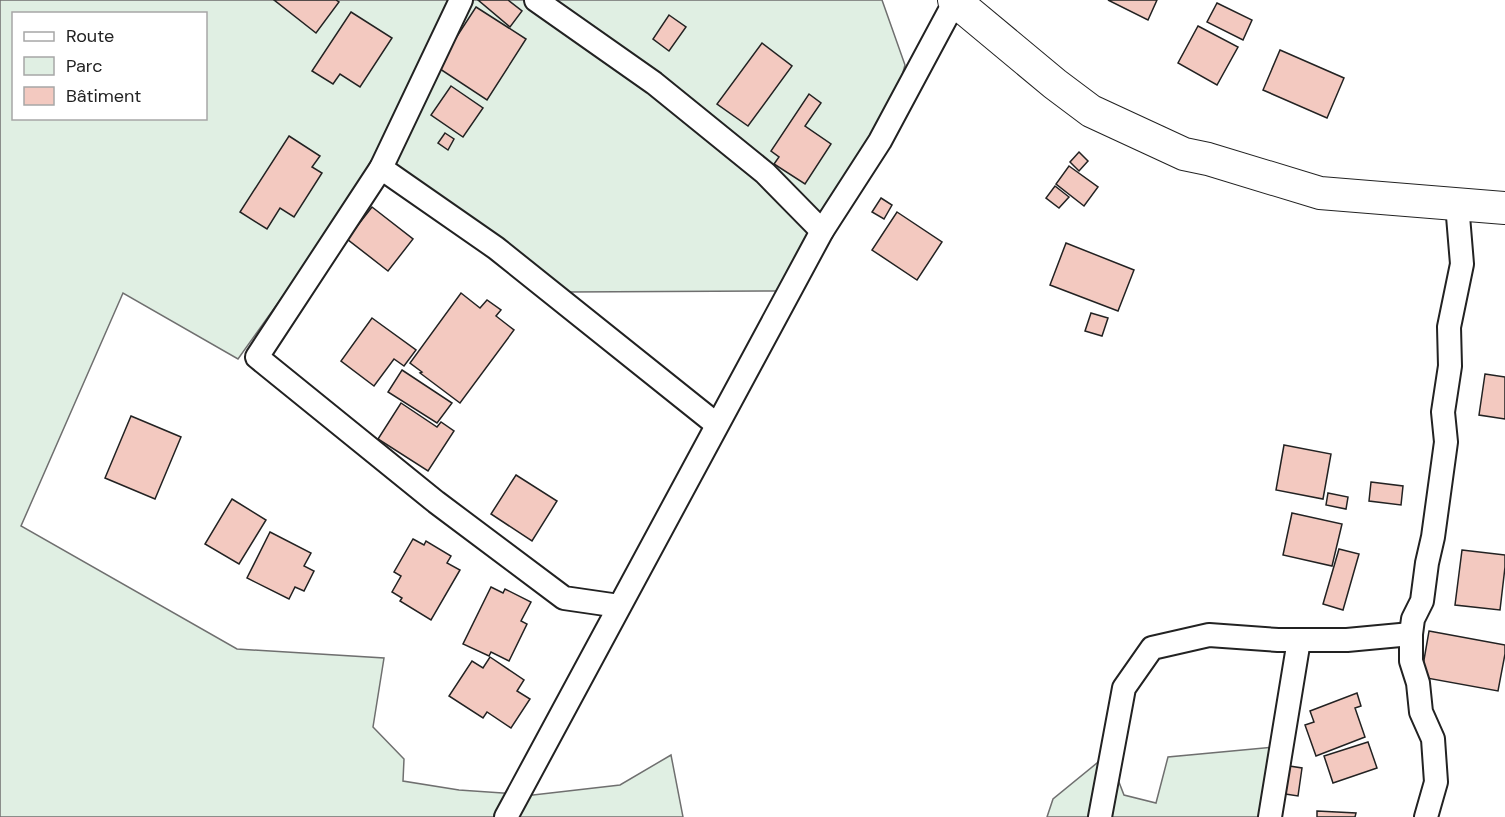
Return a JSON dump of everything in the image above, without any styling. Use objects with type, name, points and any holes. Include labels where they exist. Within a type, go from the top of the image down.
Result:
[{"type":"main road","points":[[955,0],[1054,84],[1091,111],[1184,154],[1208,159],[1320,193],[1505,208]]},
{"type":"street","points":[[461,0],[381,168],[256,357],[436,502],[564,598],[619,606]]},
{"type":"street","points":[[536,0],[654,83],[765,173],[822,231]]},
{"type":"street","points":[[506,817],[822,231],[880,141],[955,0]]},
{"type":"street","points":[[381,168],[496,248],[717,424]]},
{"type":"street","points":[[1426,817],[1436,782],[1433,740],[1421,712],[1418,682],[1411,661],[1411,634],[1413,619],[1422,601],[1446,442],[1443,412],[1450,366],[1449,327],[1462,264],[1457,204]]},
{"type":"street","points":[[1100,817],[1124,688],[1152,648],[1209,635],[1278,640],[1347,640],[1411,634]]},
{"type":"street","points":[[1270,817],[1299,640]]},
{"type":"green space","points":[[0,0],[882,0],[905,65],[884,140],[789,291],[566,292],[383,169],[308,261],[238,359],[123,293],[21,526],[237,649],[384,658],[373,727],[404,759],[403,781],[459,790],[533,795],[620,785],[671,755],[683,817],[0,817]]},
{"type":"green space","points":[[1275,747],[1271,817],[1047,817],[1053,799],[1108,754],[1124,795],[1156,803],[1168,757]]},
{"type":"building","points":[[274,0],[336,0],[339,2],[316,33]]},
{"type":"building","points":[[478,0],[508,0],[522,11],[510,27]]},
{"type":"building","points":[[1108,0],[1157,0],[1148,20]]},
{"type":"building","points":[[1217,3],[1252,20],[1243,40],[1207,22]]},
{"type":"building","points":[[476,7],[526,39],[487,100],[437,67]]},
{"type":"building","points":[[351,12],[392,38],[360,87],[340,74],[333,84],[312,71]]},
{"type":"building","points":[[669,15],[686,27],[669,51],[653,39]]},
{"type":"building","points":[[1198,26],[1238,47],[1217,85],[1178,63]]},
{"type":"building","points":[[762,43],[792,66],[748,126],[717,104]]},
{"type":"building","points":[[1280,50],[1344,78],[1327,118],[1263,90]]},
{"type":"building","points":[[451,86],[483,108],[463,137],[431,115]]},
{"type":"building","points":[[809,94],[821,103],[805,126],[831,144],[805,184],[774,164],[779,157],[771,151]]},
{"type":"building","points":[[445,133],[454,139],[448,150],[438,143]]},
{"type":"building","points":[[289,136],[320,156],[312,167],[322,173],[294,217],[280,208],[267,229],[240,212]]},
{"type":"building","points":[[1079,152],[1088,161],[1079,171],[1070,162]]},
{"type":"building","points":[[1069,166],[1098,187],[1084,206],[1056,184]]},
{"type":"building","points":[[1055,186],[1069,197],[1059,208],[1046,198]]},
{"type":"building","points":[[881,198],[892,205],[884,219],[872,212]]},
{"type":"building","points":[[372,207],[413,239],[388,271],[347,239]]},
{"type":"building","points":[[897,212],[942,242],[917,280],[872,250]]},
{"type":"building","points":[[1066,243],[1134,270],[1118,311],[1050,285]]},
{"type":"building","points":[[461,293],[480,308],[487,300],[501,310],[496,316],[514,330],[460,403],[410,363]]},
{"type":"building","points":[[1091,313],[1108,318],[1102,336],[1085,331]]},
{"type":"building","points":[[372,318],[416,350],[404,366],[394,359],[374,386],[341,361]]},
{"type":"building","points":[[402,370],[452,403],[437,423],[388,392]]},
{"type":"building","points":[[1485,374],[1505,377],[1505,419],[1479,415]]},
{"type":"building","points":[[401,403],[437,427],[441,422],[454,431],[428,471],[378,439]]},
{"type":"building","points":[[131,416],[181,437],[155,499],[105,478]]},
{"type":"building","points":[[1284,445],[1331,454],[1323,499],[1276,490]]},
{"type":"building","points":[[516,475],[557,501],[532,541],[491,514]]},
{"type":"building","points":[[1371,482],[1403,486],[1401,505],[1369,501]]},
{"type":"building","points":[[1328,493],[1348,497],[1346,509],[1326,505]]},
{"type":"building","points":[[232,499],[266,520],[239,564],[205,544]]},
{"type":"building","points":[[1292,513],[1342,524],[1332,566],[1283,555]]},
{"type":"building","points":[[270,532],[311,553],[304,566],[314,571],[304,591],[295,587],[289,599],[247,578]]},
{"type":"building","points":[[413,539],[424,545],[426,541],[451,556],[447,563],[460,570],[431,620],[400,601],[402,598],[392,592],[401,576],[394,572]]},
{"type":"building","points":[[1339,549],[1359,554],[1343,610],[1323,604]]},
{"type":"building","points":[[1462,550],[1505,555],[1500,610],[1455,605]]},
{"type":"building","points":[[491,587],[503,593],[505,589],[531,602],[521,621],[527,624],[509,661],[491,652],[489,656],[463,644]]},
{"type":"building","points":[[1429,631],[1505,645],[1498,691],[1421,677]]},
{"type":"building","points":[[490,657],[524,680],[517,691],[530,699],[511,728],[487,712],[483,718],[449,696],[472,661],[483,668]]},
{"type":"building","points":[[1357,693],[1361,706],[1355,708],[1365,737],[1316,756],[1305,725],[1314,722],[1310,711]]},
{"type":"building","points":[[1368,742],[1377,768],[1333,783],[1324,756]]},
{"type":"building","points":[[1283,765],[1302,768],[1298,796],[1279,793]]},
{"type":"building","points":[[1317,811],[1356,813],[1355,817],[1317,817]]}]
